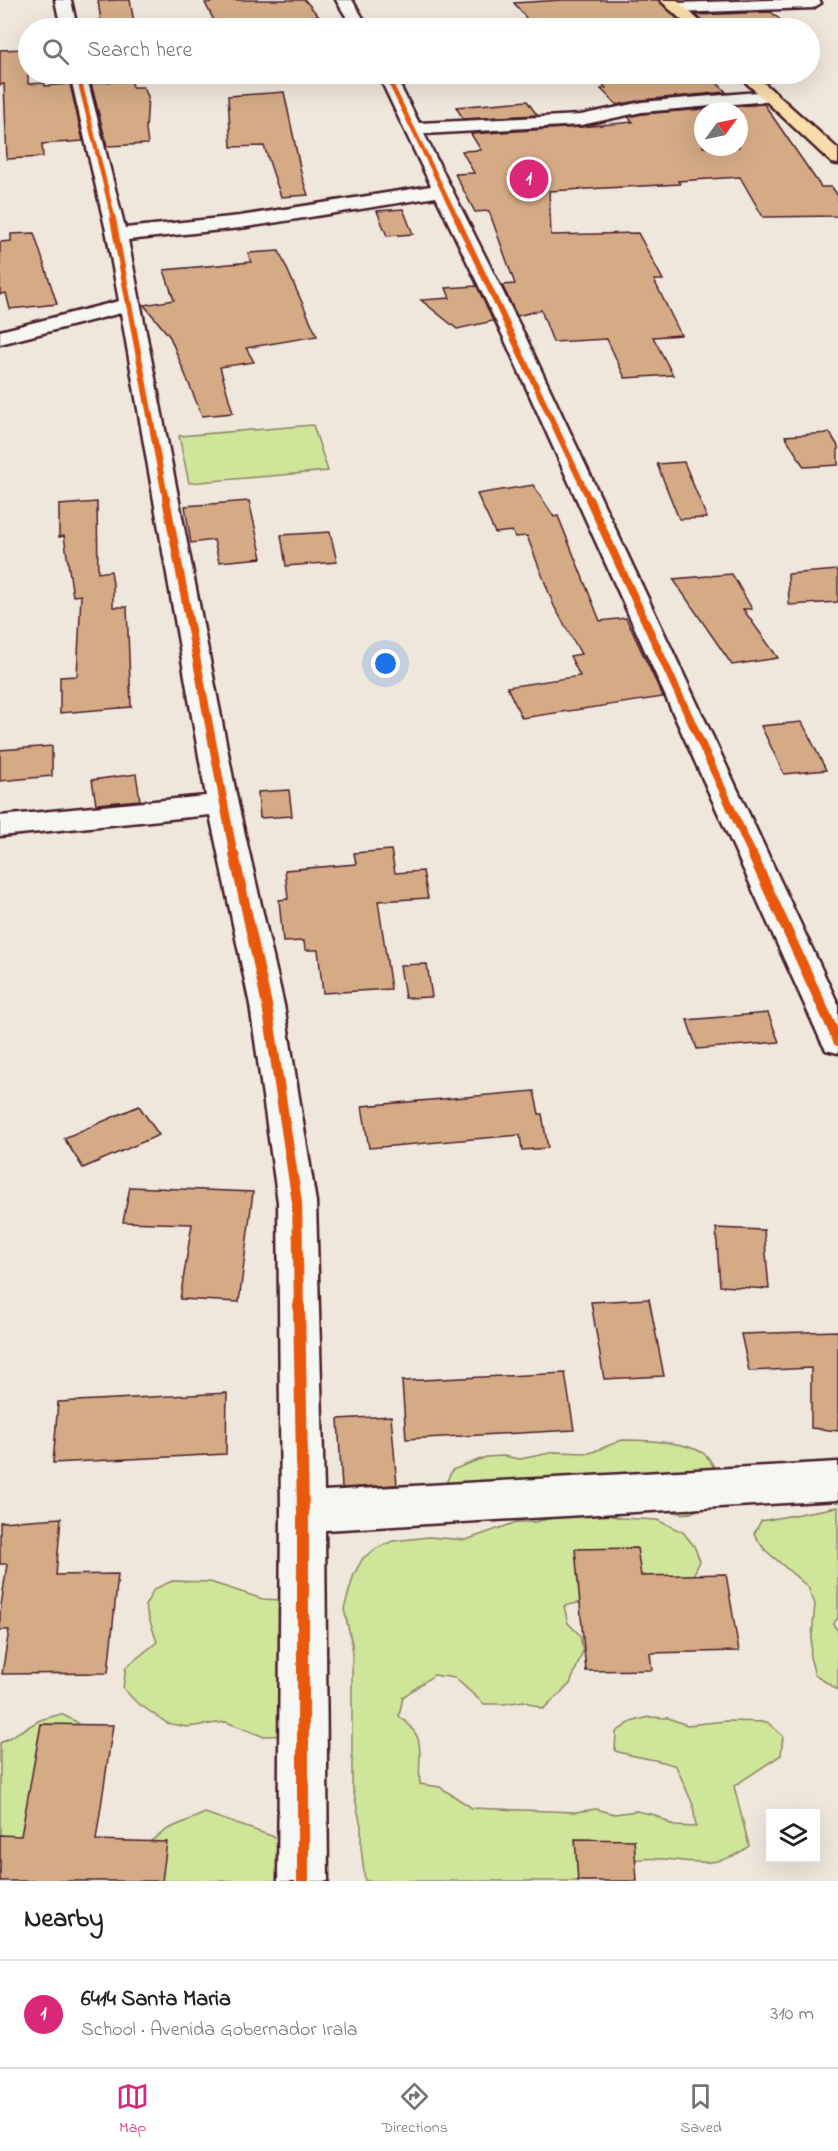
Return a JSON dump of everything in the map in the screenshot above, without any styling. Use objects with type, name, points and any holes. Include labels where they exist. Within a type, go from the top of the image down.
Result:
[{"type":"main road","points":[[672,4],[688,18]]},
{"type":"main road","points":[[756,84],[838,159]]},
{"type":"street","points":[[63,0],[67,18]]},
{"type":"street","points":[[344,0],[355,18]]},
{"type":"street","points":[[672,4],[813,3],[811,0]]},
{"type":"street","points":[[80,84],[117,236],[223,804],[267,1005],[297,1202],[303,1512],[303,1881]]},
{"type":"street","points":[[391,84],[444,190],[838,1041]]},
{"type":"street","points":[[412,129],[581,120],[642,107],[769,96]]},
{"type":"street","points":[[117,236],[182,231],[360,200],[444,190]]},
{"type":"street","points":[[0,338],[23,330],[93,316],[130,304]]},
{"type":"street","points":[[0,826],[223,804]]},
{"type":"street","points":[[303,1512],[838,1481]]},
{"type":"green space","points":[[313,425],[328,471],[189,483],[179,436]]},
{"type":"green space","points":[[622,1440],[662,1442],[693,1448],[707,1457],[719,1478],[702,1506],[689,1513],[670,1511],[657,1506],[445,1485],[452,1470],[486,1457],[503,1456],[520,1459],[555,1452],[590,1453]]},
{"type":"green space","points":[[838,1507],[838,1618],[833,1624],[838,1631],[838,1690],[815,1675],[810,1657],[815,1604],[808,1587],[764,1549],[754,1534],[761,1521]]},
{"type":"green space","points":[[585,1510],[621,1518],[657,1520],[683,1532],[694,1546],[700,1561],[693,1576],[676,1584],[639,1574],[582,1602],[564,1606],[568,1623],[580,1635],[583,1651],[570,1684],[543,1709],[524,1701],[484,1704],[455,1678],[434,1675],[403,1697],[399,1716],[415,1732],[418,1739],[420,1784],[440,1787],[472,1808],[575,1812],[596,1809],[615,1814],[636,1811],[655,1815],[674,1826],[696,1827],[693,1805],[676,1766],[615,1751],[616,1732],[631,1722],[649,1717],[668,1718],[687,1725],[726,1721],[767,1722],[783,1736],[781,1755],[734,1786],[749,1846],[733,1856],[717,1861],[637,1859],[615,1865],[595,1881],[365,1881],[361,1826],[352,1784],[352,1644],[344,1609],[354,1574],[363,1558],[393,1541],[429,1537],[466,1540],[517,1522],[535,1522]]},
{"type":"green space","points":[[172,1581],[210,1582],[263,1599],[281,1600],[303,1735],[262,1736],[226,1722],[187,1727],[167,1723],[136,1702],[123,1688],[126,1667],[157,1642],[145,1606],[154,1589]]},
{"type":"green space","points":[[61,1714],[77,1722],[85,1738],[0,1881],[0,1743],[40,1720]]},
{"type":"green space","points":[[205,1813],[286,1841],[316,1881],[147,1881],[141,1862],[151,1841],[168,1829]]},
{"type":"building","points":[[130,0],[133,18],[101,18],[98,1]]},
{"type":"building","points":[[226,0],[305,0],[320,18],[213,18],[205,3]]},
{"type":"building","points":[[562,0],[658,0],[677,18],[526,18],[514,3]]},
{"type":"building","points":[[771,12],[778,18],[699,18],[696,15]]},
{"type":"building","points":[[18,49],[18,84],[45,84],[45,86],[70,84],[83,141],[42,144],[43,157],[7,159],[4,84],[0,85],[0,50]]},
{"type":"building","points":[[91,84],[132,84],[132,87],[143,87],[148,96],[146,130],[148,144],[107,146]]},
{"type":"building","points":[[602,84],[718,84],[726,92],[642,100],[617,105],[601,89],[606,88]]},
{"type":"building","points":[[284,92],[308,195],[281,197],[264,146],[231,147],[228,96]]},
{"type":"building","points":[[527,101],[537,115],[463,119],[456,107]]},
{"type":"building","points":[[764,104],[821,187],[832,187],[838,196],[838,216],[763,217],[740,177],[678,181],[680,184],[549,191],[551,235],[638,233],[663,280],[654,280],[681,335],[653,337],[673,375],[625,378],[607,339],[553,342],[541,310],[517,316],[502,285],[515,284],[489,211],[475,212],[455,174],[474,173],[462,151],[481,150],[471,134],[633,122],[628,117],[694,110],[694,156],[748,156],[748,105]]},
{"type":"building","points":[[403,209],[413,234],[387,236],[377,211]]},
{"type":"building","points":[[34,233],[57,304],[10,309],[6,293],[0,294],[0,242],[11,241],[11,234]]},
{"type":"building","points":[[279,251],[317,336],[246,348],[254,362],[220,367],[233,413],[202,416],[170,337],[144,305],[174,300],[164,270],[251,262],[248,253]]},
{"type":"building","points":[[477,286],[493,321],[457,329],[421,300],[450,298],[446,288]]},
{"type":"building","points":[[830,433],[838,446],[838,465],[804,467],[785,436]]},
{"type":"building","points":[[684,462],[707,518],[679,519],[657,464]]},
{"type":"building","points":[[533,485],[554,517],[558,516],[600,621],[626,618],[663,697],[522,718],[507,687],[580,676],[570,656],[581,654],[554,606],[527,536],[515,537],[512,531],[495,533],[477,494]]},
{"type":"building","points":[[249,501],[262,558],[219,562],[214,540],[191,543],[185,506]]},
{"type":"building","points":[[97,502],[98,573],[111,571],[113,607],[127,607],[131,707],[60,713],[60,677],[77,676],[81,595],[73,596],[64,536],[59,537],[59,505]]},
{"type":"building","points":[[330,532],[337,562],[286,566],[281,535]]},
{"type":"building","points":[[838,570],[838,602],[789,605],[788,574]]},
{"type":"building","points":[[732,574],[752,609],[743,609],[778,658],[732,665],[673,579]]},
{"type":"building","points":[[802,722],[826,770],[784,774],[761,726]]},
{"type":"building","points":[[52,746],[52,776],[0,781],[0,750]]},
{"type":"building","points":[[136,774],[140,800],[96,804],[92,780]]},
{"type":"building","points":[[289,790],[292,816],[260,818],[258,792]]},
{"type":"building","points":[[391,850],[395,873],[423,871],[428,898],[378,901],[391,989],[323,993],[318,950],[305,950],[304,941],[283,942],[279,900],[288,899],[285,870],[356,864],[354,853]]},
{"type":"building","points":[[427,964],[432,997],[405,998],[400,965]]},
{"type":"building","points":[[768,1013],[779,1042],[697,1049],[687,1020]]},
{"type":"building","points":[[534,1091],[539,1114],[542,1114],[548,1148],[522,1150],[520,1135],[369,1148],[362,1106]]},
{"type":"building","points":[[139,1106],[159,1135],[83,1168],[64,1138]]},
{"type":"building","points":[[130,1187],[253,1192],[239,1302],[180,1299],[192,1224],[123,1222]]},
{"type":"building","points":[[716,1228],[764,1230],[769,1289],[720,1286]]},
{"type":"building","points":[[649,1299],[664,1376],[604,1379],[591,1302]]},
{"type":"building","points":[[838,1331],[838,1431],[811,1428],[811,1368],[749,1371],[741,1334]]},
{"type":"building","points":[[565,1373],[574,1430],[406,1439],[402,1381]]},
{"type":"building","points":[[227,1393],[226,1454],[53,1463],[58,1402]]},
{"type":"building","points":[[391,1416],[397,1485],[342,1488],[338,1419]]},
{"type":"building","points":[[61,1518],[56,1575],[118,1574],[108,1673],[2,1674],[9,1630],[0,1630],[7,1564],[0,1564],[0,1522]]},
{"type":"building","points":[[637,1548],[641,1576],[726,1574],[739,1651],[650,1653],[652,1670],[586,1671],[575,1549]]},
{"type":"building","points":[[41,1724],[113,1725],[96,1840],[167,1842],[162,1881],[0,1881],[0,1835],[21,1836]]},
{"type":"building","points":[[575,1839],[634,1840],[637,1881],[578,1881]]},
{"type":"cycle path","points":[[80,84],[117,235],[223,804],[267,1005],[297,1202],[303,1512],[303,1881]]},
{"type":"cycle path","points":[[391,84],[514,336],[838,1041]]},
{"type":"place","name":"6414 Santa Maria","points":[[529,179]]}]
